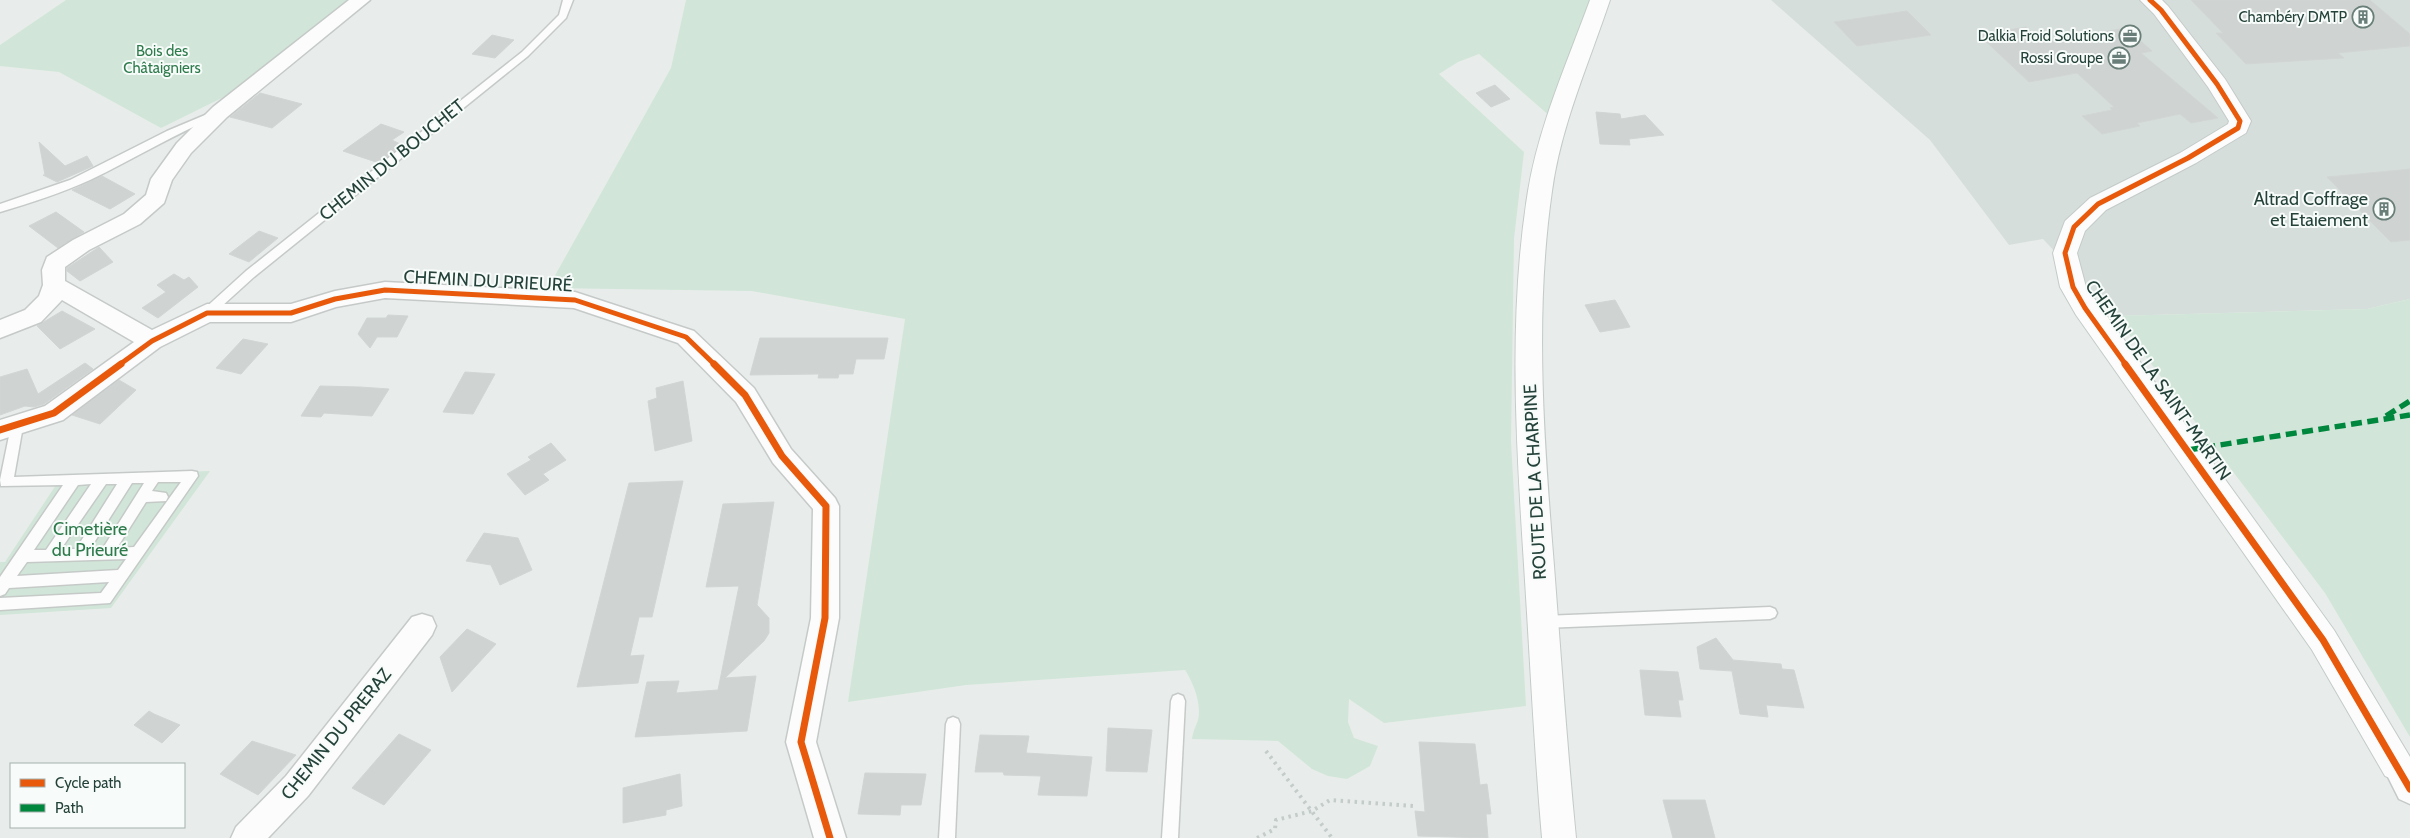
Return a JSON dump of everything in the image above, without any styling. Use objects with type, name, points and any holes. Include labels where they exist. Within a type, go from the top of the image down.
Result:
[{"type":"street","points":[[0,329],[33,316],[50,300],[54,285],[52,270],[55,263],[81,245],[132,219],[156,198],[162,179],[184,148],[220,112],[361,0]]},
{"type":"street","name":"ROUTE DE LA CHARPINE","points":[[1559,838],[1531,433],[1530,347],[1534,244],[1540,189],[1556,128],[1600,0]]},
{"type":"street","name":"CHEMIN DE LA SAINT-MARTIN","points":[[2150,0],[2161,10],[2217,84],[2240,121],[2238,128],[2188,158],[2098,204],[2084,214],[2074,227],[2065,253],[2073,287],[2085,308],[2323,640],[2404,777]]},
{"type":"street","points":[[54,285],[152,342]]},
{"type":"street","name":"CHEMIN DU PRIEURÉ","points":[[207,313],[291,313],[335,299],[385,290],[575,300],[686,337],[745,395],[782,456],[826,506],[825,618],[801,742],[830,838]]},
{"type":"street","points":[[9,428],[54,413],[152,342],[207,313]]},
{"type":"street","name":"CHEMIN DU PRERAZ","points":[[247,838],[297,786],[422,626]]},
{"type":"lane","name":"CHEMIN DU BOUCHET","points":[[207,313],[250,274],[525,54],[563,16],[568,0]]},
{"type":"lane","points":[[0,208],[64,187],[200,119],[220,112]]},
{"type":"lane","points":[[0,604],[105,599],[192,476],[6,482],[9,428]]},
{"type":"lane","points":[[107,553],[154,477]]},
{"type":"lane","points":[[78,555],[128,478]]},
{"type":"lane","points":[[49,556],[102,479]]},
{"type":"lane","points":[[2,585],[22,556],[67,480]]},
{"type":"lane","points":[[142,496],[161,497]]},
{"type":"lane","points":[[129,517],[143,518]]},
{"type":"lane","points":[[22,556],[137,553]]},
{"type":"lane","points":[[2,585],[120,576]]},
{"type":"lane","points":[[1543,622],[1770,612]]},
{"type":"lane","points":[[1170,838],[1178,701]]},
{"type":"lane","points":[[947,838],[953,724]]},
{"type":"path","points":[[1266,751],[1332,838]]},
{"type":"path","points":[[1257,838],[1274,829],[1276,820],[1312,811],[1330,800],[1414,806]]},
{"type":"shaded area","points":[[1771,0],[2410,0],[2410,299],[2367,309],[2115,316],[2043,239],[2009,245],[1930,140]]},
{"type":"green space","name":"Bois des Châtaigniers","points":[[66,0],[355,0],[234,92],[161,128],[59,72],[0,66],[0,45]]},
{"type":"green space","points":[[686,0],[1592,0],[1552,118],[1479,54],[1458,62],[1439,74],[1524,152],[1514,239],[1511,442],[1526,706],[1384,723],[1349,699],[1348,722],[1354,738],[1378,746],[1370,766],[1347,779],[1328,776],[1312,769],[1278,741],[1192,739],[1198,720],[1199,707],[1194,687],[1185,670],[966,685],[848,702],[905,319],[752,291],[548,288],[671,68]]},
{"type":"green space","points":[[2410,299],[2410,737],[2325,593],[2115,316],[2367,309]]},
{"type":"green space","name":"Cimetière du Prieuré","points":[[210,471],[111,608],[0,615],[0,562],[5,562],[62,476]]},
{"type":"building","points":[[2191,0],[2370,0],[2410,34],[2410,46],[2338,53],[2344,58],[2246,64],[2216,33],[2223,33]]},
{"type":"building","points":[[1907,11],[1931,35],[1857,46],[1834,22]]},
{"type":"building","points":[[2026,27],[2043,42],[2126,28],[2152,51],[2141,53],[2218,118],[2191,123],[2180,114],[2137,123],[2140,126],[2102,134],[2082,116],[2112,110],[2110,108],[2114,107],[2077,73],[2029,82],[1979,35]]},
{"type":"building","points":[[492,35],[514,40],[495,58],[472,54]]},
{"type":"building","points":[[1495,85],[1510,99],[1491,107],[1476,93]]},
{"type":"building","points":[[260,93],[302,104],[272,128],[230,117]]},
{"type":"building","points":[[1596,112],[1620,114],[1621,119],[1645,115],[1664,135],[1629,139],[1630,145],[1600,144]]},
{"type":"building","points":[[381,124],[404,132],[392,140],[402,145],[379,163],[343,151]]},
{"type":"building","points":[[39,142],[65,166],[87,156],[93,166],[57,182],[43,175],[45,175]]},
{"type":"building","name":"Altrad Coffrage et Etaiement","points":[[2410,169],[2410,240],[2391,242],[2327,177]]},
{"type":"building","points":[[102,176],[135,194],[110,209],[72,190]]},
{"type":"building","points":[[56,212],[84,232],[58,248],[29,226]]},
{"type":"building","points":[[259,231],[278,238],[249,262],[229,254]]},
{"type":"building","points":[[99,247],[113,262],[80,281],[67,271],[67,268]]},
{"type":"building","points":[[174,274],[184,280],[189,277],[198,287],[158,318],[142,308],[166,292],[157,285]]},
{"type":"building","points":[[1615,300],[1630,327],[1600,332],[1585,305]]},
{"type":"building","points":[[62,311],[95,329],[60,349],[37,326]]},
{"type":"building","points":[[388,315],[408,316],[397,337],[377,337],[370,348],[358,334],[367,318],[386,318]]},
{"type":"building","points":[[760,338],[888,338],[884,359],[856,359],[853,374],[839,374],[838,378],[818,378],[819,374],[750,375]]},
{"type":"building","points":[[243,339],[268,344],[241,374],[216,368]]},
{"type":"building","points":[[85,363],[93,369],[44,404],[34,407],[25,406],[0,415],[0,377],[27,369],[38,394]]},
{"type":"building","points":[[465,372],[495,374],[473,414],[443,412]]},
{"type":"building","points":[[119,380],[136,390],[100,424],[72,415]]},
{"type":"building","points":[[683,381],[692,441],[655,451],[648,401],[657,398],[656,388]]},
{"type":"building","points":[[320,386],[389,389],[372,416],[324,413],[321,417],[301,416]]},
{"type":"building","points":[[551,443],[566,460],[543,474],[549,480],[525,495],[507,474],[531,460],[528,457]]},
{"type":"building","points":[[683,481],[652,617],[639,617],[630,656],[644,655],[638,683],[577,687],[629,483]]},
{"type":"building","points":[[774,502],[757,605],[769,618],[769,633],[764,641],[725,678],[756,676],[747,731],[635,737],[647,682],[679,681],[676,693],[718,690],[739,586],[706,587],[723,504]]},
{"type":"building","points":[[484,533],[518,538],[532,570],[500,585],[491,565],[466,561]]},
{"type":"building","points":[[467,629],[496,644],[452,692],[440,657]]},
{"type":"building","points":[[1716,638],[1733,660],[1781,664],[1782,669],[1794,670],[1804,708],[1766,705],[1768,717],[1740,714],[1732,671],[1700,669],[1697,647]]},
{"type":"building","points":[[1640,670],[1678,672],[1683,700],[1678,700],[1681,717],[1645,715]]},
{"type":"building","points":[[149,711],[180,725],[162,743],[134,725]]},
{"type":"building","points":[[1108,728],[1152,730],[1147,772],[1106,771]]},
{"type":"building","points":[[399,734],[431,750],[384,805],[352,788]]},
{"type":"building","points":[[980,735],[1029,736],[1026,753],[1092,757],[1087,796],[1038,795],[1041,776],[1004,775],[1003,772],[975,772]]},
{"type":"building","points":[[252,741],[296,755],[258,795],[220,774]]},
{"type":"building","points":[[1419,742],[1475,744],[1480,785],[1487,784],[1491,814],[1486,814],[1488,838],[1418,836],[1415,811],[1425,812]]},
{"type":"building","points":[[865,773],[926,774],[921,805],[901,805],[900,815],[858,814]]},
{"type":"building","points":[[680,774],[682,806],[666,810],[666,815],[623,823],[623,788]]},
{"type":"building","points":[[1663,800],[1705,800],[1715,838],[1673,838]]},
{"type":"marked path","points":[[2386,416],[2410,401]]},
{"type":"marked path","points":[[2188,450],[2410,415]]},
{"type":"cycle path","points":[[2150,0],[2161,10],[2217,84],[2240,121],[2238,128],[2188,158],[2098,204],[2074,227],[2065,253],[2073,287],[2085,308],[2323,640],[2410,789]]},
{"type":"cycle path","points":[[0,430],[54,413],[152,341],[207,313],[291,313],[335,299],[385,290],[575,300],[686,337],[745,395],[782,456],[826,506],[825,618],[801,742],[830,838]]},
{"type":"place","name":"Chambéry DMTP","points":[[2363,17]]},
{"type":"place","name":"Dalkia Froid Solutions","points":[[2130,36]]},
{"type":"place","name":"Rossi Groupe","points":[[2119,58]]},
{"type":"place","name":"Altrad Coffrage et Etaiement","points":[[2384,209]]}]
